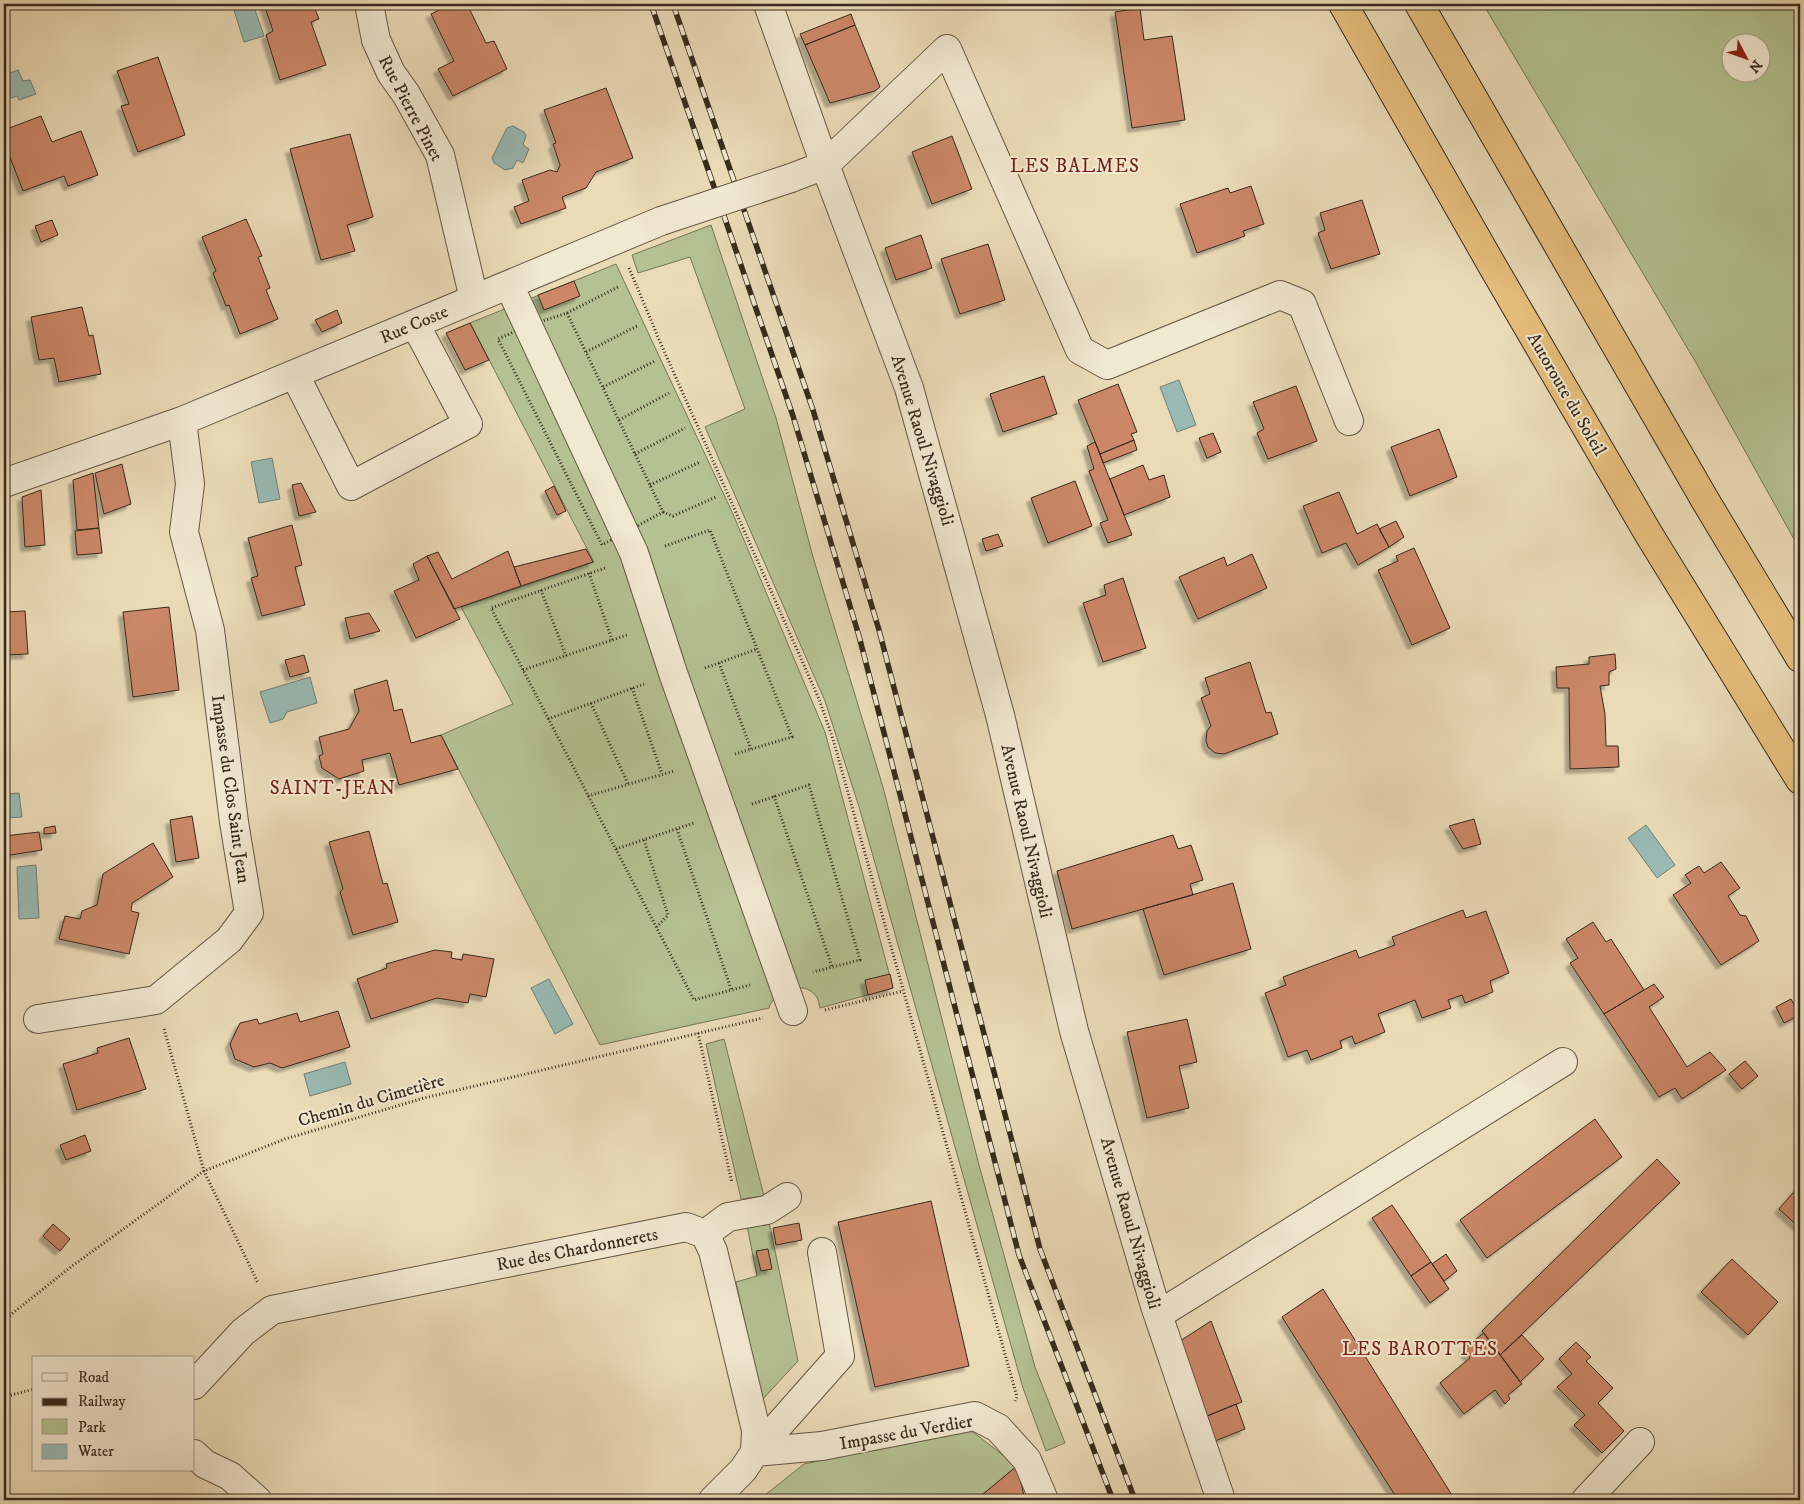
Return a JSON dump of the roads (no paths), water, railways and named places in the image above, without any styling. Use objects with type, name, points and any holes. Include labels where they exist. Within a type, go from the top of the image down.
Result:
[{"type":"highway","name":"Autoroute du Soleil","points":[[1343,4],[1493,267],[1648,532],[1800,780]]},
{"type":"highway","points":[[1419,4],[1705,500],[1800,658]]},
{"type":"street","name":"Rue Pierre Pinet","points":[[368,4],[376,40],[391,72],[406,94],[440,155],[474,299]]},
{"type":"street","name":"Avenue Raoul Nivaggioli","points":[[768,4],[825,165],[888,328],[927,447],[1000,716],[1074,1031],[1158,1315],[1221,1500]]},
{"type":"street","points":[[825,165],[947,49],[1080,350],[1107,365],[1280,295],[1302,304],[1349,421]]},
{"type":"street","name":"Rue Coste","points":[[4,483],[182,422],[661,221],[825,165]]},
{"type":"street","points":[[509,285],[634,553],[793,1011]]},
{"type":"street","points":[[294,375],[351,486],[468,424],[414,324]]},
{"type":"street","name":"Impasse du Clos Saint Jean","points":[[38,1019],[156,1000],[229,940],[249,913],[234,822],[210,630],[184,532],[190,484],[182,422]]},
{"type":"street","points":[[1158,1315],[1563,1062]]},
{"type":"street","points":[[755,1452],[754,1421],[713,1250],[695,1231],[728,1217],[767,1210],[787,1197]]},
{"type":"street","name":"Rue des Chardonnerets","points":[[195,1384],[243,1332],[272,1310],[695,1231]]},
{"type":"street","points":[[713,1500],[743,1470],[755,1452],[840,1356],[822,1252]]},
{"type":"street","name":"Impasse du Verdier","points":[[755,1452],[822,1446],[975,1416],[998,1428],[1028,1460],[1044,1500]]},
{"type":"street","points":[[1586,1500],[1640,1442]]},
{"type":"street","points":[[195,1455],[205,1464],[230,1476],[257,1500]]},
{"type":"water","points":[[253,4],[264,36],[244,42],[233,7]]},
{"type":"water","points":[[18,70],[23,81],[30,80],[36,94],[19,100],[17,96],[4,100],[4,75]]},
{"type":"water","points":[[513,126],[524,132],[526,136],[523,145],[529,149],[523,163],[517,160],[513,168],[505,170],[494,163],[492,158],[507,128]]},
{"type":"water","points":[[1179,380],[1196,425],[1177,432],[1160,387]]},
{"type":"water","points":[[272,458],[280,499],[259,503],[251,462]]},
{"type":"water","points":[[310,677],[317,703],[287,712],[283,719],[270,723],[260,692]]},
{"type":"water","points":[[19,793],[22,817],[4,818],[4,794]]},
{"type":"water","points":[[1646,825],[1675,865],[1657,878],[1628,838]]},
{"type":"water","points":[[36,865],[39,918],[19,919],[17,867]]},
{"type":"water","points":[[549,979],[573,1024],[555,1034],[531,988]]},
{"type":"water","points":[[345,1062],[351,1084],[310,1096],[304,1074]]},
{"type":"railway","points":[[651,4],[793,416],[859,636],[1019,1255],[1113,1500]]},
{"type":"railway","points":[[673,4],[813,410],[879,630],[1040,1249],[1135,1500]]},
{"type":"district","name":"LES BALMES","points":[[1075,165]]},
{"type":"district","name":"SAINT-JEAN","points":[[333,787]]},
{"type":"district","name":"LES BAROTTES","points":[[1420,1348]]}]
